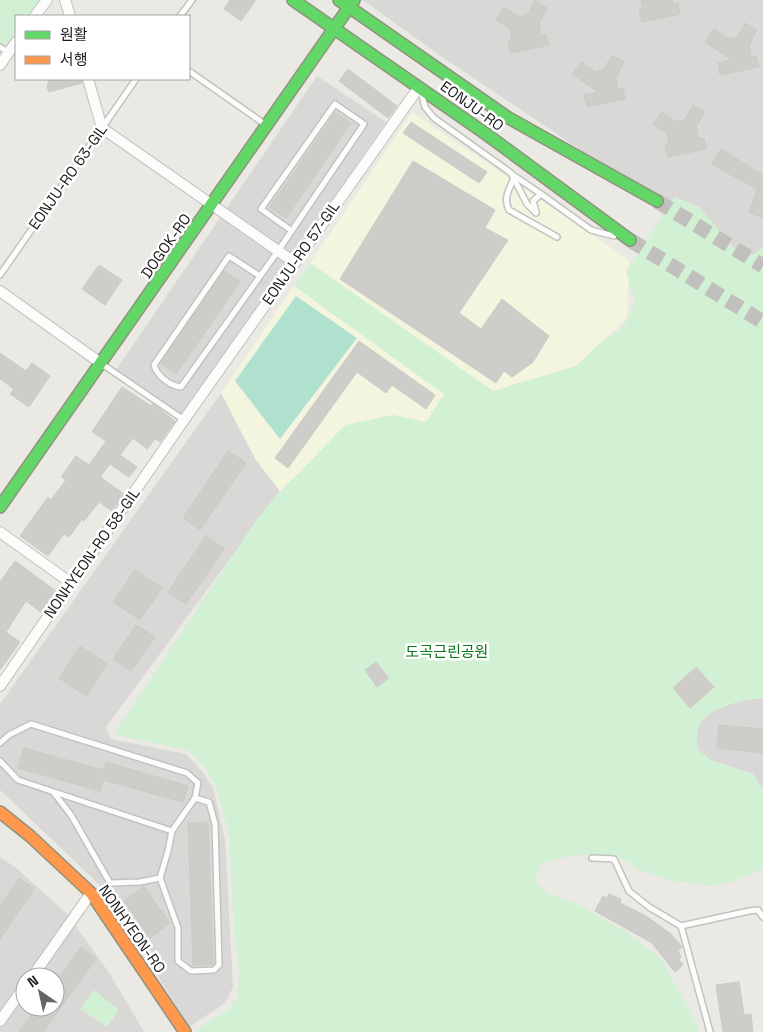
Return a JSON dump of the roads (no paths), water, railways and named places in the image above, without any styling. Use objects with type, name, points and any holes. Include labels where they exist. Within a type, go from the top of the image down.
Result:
[{"type":"main road","name":"EONJU-RO","points":[[293,0],[333,30],[491,138],[575,202],[630,240]]},
{"type":"main road","name":"EONJU-RO","points":[[339,0],[352,4],[507,116],[657,201]]},
{"type":"main road","name":"DOGOK-RO","points":[[0,508],[352,4]]},
{"type":"main road","name":"NONHYEON-RO","points":[[0,812],[30,836],[91,893],[185,1032]]},
{"type":"street","points":[[37,15],[47,0]]},
{"type":"street","points":[[65,0],[70,15]]},
{"type":"street","points":[[0,65],[4,50],[15,43]]},
{"type":"street","points":[[88,80],[102,128],[294,262]]},
{"type":"street","name":"EONJU-RO 57-GIL","points":[[184,420],[419,87]]},
{"type":"street","points":[[0,291],[102,364]]},
{"type":"street","name":"NONHYEON-RO 58-GIL","points":[[0,686],[184,420]]},
{"type":"street","points":[[0,532],[71,583]]},
{"type":"street","points":[[39,967],[91,893]]},
{"type":"street","points":[[0,1022],[15,1000]]},
{"type":"lane","points":[[181,15],[192,0]]},
{"type":"lane","points":[[190,72],[266,125]]},
{"type":"lane","name":"EONJU-RO 63-GIL","points":[[0,275],[135,80]]},
{"type":"lane","points":[[419,87],[425,107],[434,118],[512,176],[592,230],[630,240]]},
{"type":"lane","points":[[260,276],[228,256],[154,365],[162,378],[177,387],[181,387],[278,251],[292,231],[364,124],[335,104],[261,209],[292,231]]},
{"type":"lane","points":[[512,176],[527,204],[536,212],[533,202],[541,194]]},
{"type":"lane","points":[[512,176],[506,205],[509,210],[557,236]]},
{"type":"lane","points":[[102,364],[184,420]]},
{"type":"lane","points":[[0,743],[9,735],[32,724],[187,773],[198,783],[195,798],[172,831],[160,878],[178,928],[178,961],[191,971],[214,970],[219,965],[216,824],[209,802],[195,798]]},
{"type":"lane","points":[[0,760],[18,780],[172,831]]},
{"type":"lane","points":[[53,792],[71,814],[110,883],[140,882],[160,878]]},
{"type":"lane","points":[[592,858],[614,859],[629,891],[649,907],[681,926],[758,910],[763,918]]},
{"type":"lane","points":[[681,926],[710,1032]]},
{"type":"tunnel","points":[[657,201],[763,266]]},
{"type":"tunnel","points":[[630,240],[763,322]]},
{"type":"park label","name":"도곡근린공원","points":[[447,652]]}]
